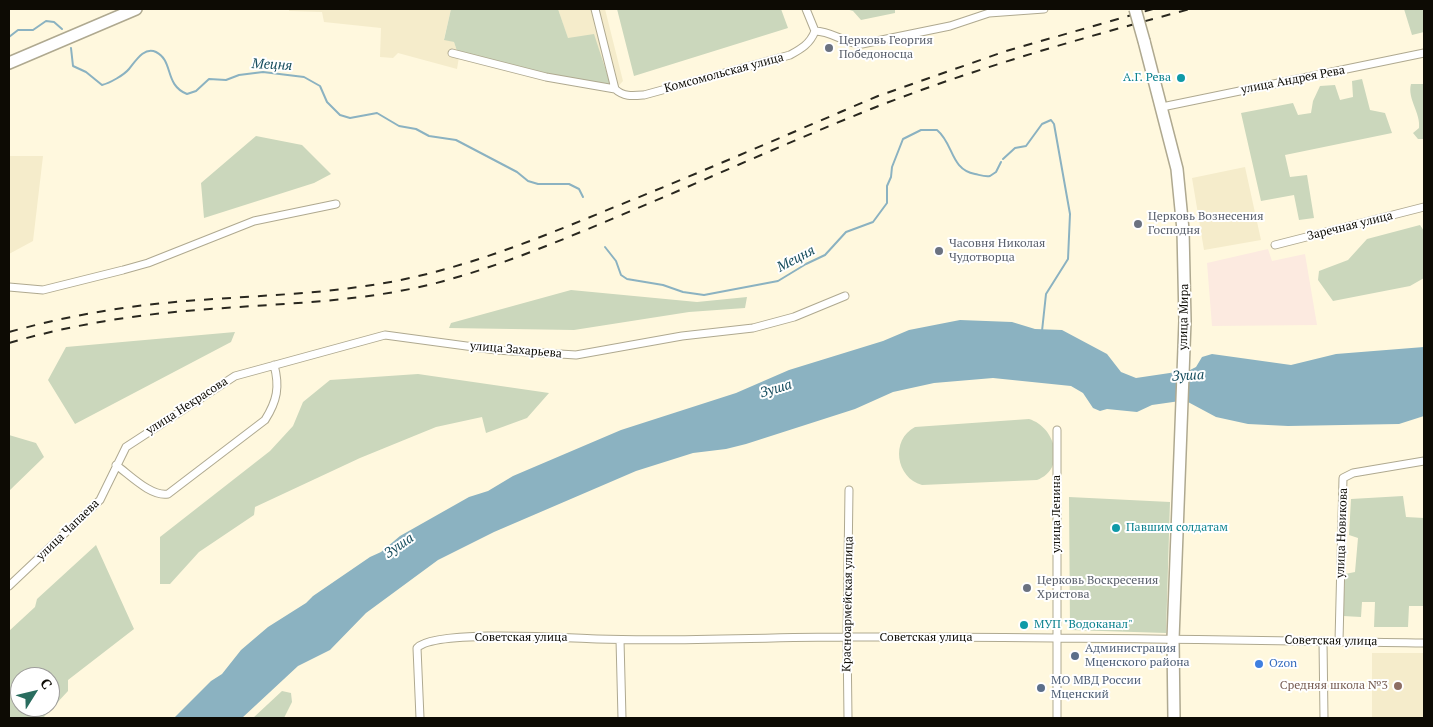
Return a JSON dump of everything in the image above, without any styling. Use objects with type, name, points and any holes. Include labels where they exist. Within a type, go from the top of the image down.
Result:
[{"type":"main road","points":[[9,63],[136,9]]},
{"type":"main road","name":"улица Мира","points":[[1136,9],[1162,107],[1180,186],[1185,321],[1173,639],[1174,718]]},
{"type":"street","points":[[595,9],[615,89]]},
{"type":"street","points":[[806,9],[814,31],[823,31],[852,44],[862,44],[950,26],[989,13],[1044,9]]},
{"type":"street","name":"Комсомольская улица","points":[[452,53],[546,77],[615,89],[621,94],[630,96],[644,95],[750,68],[790,55],[812,39],[814,31]]},
{"type":"street","name":"улица Андрея Рева","points":[[1162,107],[1424,53]]},
{"type":"street","points":[[9,287],[43,290],[114,272],[148,263],[254,222],[336,204]]},
{"type":"street","name":"Заречная улица","points":[[1275,245],[1424,207]]},
{"type":"street","name":"улица Захарьева","points":[[274,365],[385,335],[496,350],[576,354],[682,336],[753,328],[794,317],[845,296]]},
{"type":"street","points":[[116,466],[143,486],[163,495],[168,494],[265,420],[274,406],[278,392],[274,365]]},
{"type":"street","name":"улица Некрасова","points":[[116,466],[121,454],[133,441],[235,376],[274,365]]},
{"type":"street","name":"улица Ленина","points":[[1057,430],[1058,718]]},
{"type":"street","name":"улица Новикова","points":[[1339,641],[1343,478],[1353,473],[1424,461]]},
{"type":"street","name":"улица Чапаева","points":[[9,586],[100,500],[116,466]]},
{"type":"street","name":"Красноармейская улица","points":[[848,718],[849,490]]},
{"type":"street","name":"Советская улица","points":[[420,718],[417,648],[428,642],[486,636],[620,640],[847,637],[1424,643]]},
{"type":"street","points":[[620,640],[622,718]]},
{"type":"street","points":[[1323,641],[1324,718]]},
{"type":"shaded area","points":[[289,9],[451,9],[444,39],[454,42],[459,57],[457,69],[398,53],[393,58],[380,57],[381,28],[324,22],[322,12],[289,11]]},
{"type":"shaded area","points":[[558,9],[605,9],[623,81],[613,92],[568,39]]},
{"type":"shaded area","points":[[9,156],[43,156],[33,241],[9,254]]},
{"type":"shaded area","points":[[1245,167],[1261,240],[1204,250],[1192,178]]},
{"type":"shaded area","points":[[1268,249],[1272,261],[1305,254],[1317,325],[1212,326],[1207,263]]},
{"type":"shaded area","name":"Средняя школа №3","points":[[1372,653],[1424,653],[1424,718],[1372,718]]},
{"type":"green space","points":[[451,9],[558,9],[568,38],[594,34],[613,92],[547,81],[459,57],[454,42],[444,40]]},
{"type":"green space","points":[[617,9],[781,9],[788,28],[634,76]]},
{"type":"green space","points":[[846,9],[895,9],[895,13],[861,20],[853,11]]},
{"type":"green space","points":[[1404,9],[1424,9],[1424,32],[1412,35]]},
{"type":"green space","points":[[1362,79],[1370,110],[1385,113],[1392,133],[1285,155],[1290,177],[1307,175],[1314,218],[1299,220],[1294,195],[1261,201],[1241,113],[1293,103],[1298,115],[1311,113],[1313,101],[1320,86],[1335,85],[1340,100],[1353,97],[1352,81]]},
{"type":"green space","points":[[1411,84],[1424,84],[1424,139],[1418,139],[1413,133],[1419,128],[1419,122],[1411,95]]},
{"type":"green space","points":[[256,136],[302,145],[331,174],[314,183],[204,218],[201,183]]},
{"type":"green space","points":[[1420,225],[1424,231],[1424,278],[1410,286],[1333,301],[1318,280],[1319,271],[1348,260],[1367,239]]},
{"type":"green space","points":[[571,290],[697,302],[747,297],[745,308],[689,312],[574,330],[449,328],[451,323]]},
{"type":"green space","points":[[235,332],[231,342],[75,424],[48,380],[66,347]]},
{"type":"green space","points":[[418,374],[549,393],[527,418],[486,433],[482,417],[436,427],[360,458],[255,507],[254,515],[199,552],[170,584],[160,584],[160,537],[270,451],[293,426],[303,402],[330,380]]},
{"type":"green space","points":[[1029,419],[1038,423],[1046,430],[1054,448],[1055,458],[1052,467],[1046,475],[1037,480],[922,485],[906,475],[902,467],[899,449],[907,433],[915,427]]},
{"type":"green space","points":[[9,435],[36,443],[44,457],[9,491]]},
{"type":"green space","points":[[1403,496],[1406,517],[1424,518],[1424,606],[1409,606],[1408,627],[1374,627],[1375,602],[1362,602],[1361,617],[1343,616],[1345,574],[1355,572],[1358,538],[1349,535],[1351,499]]},
{"type":"green space","points":[[1069,497],[1170,502],[1166,633],[1070,630]]},
{"type":"green space","points":[[96,545],[134,629],[68,680],[68,691],[60,700],[60,667],[10,667],[10,717],[44,717],[9,718],[9,631],[35,607],[37,599]]},
{"type":"green space","points":[[282,691],[291,693],[292,702],[284,718],[253,718]]},
{"type":"water","name":"Зуша","points":[[960,320],[1012,322],[1035,329],[1062,330],[1107,354],[1121,372],[1136,378],[1190,370],[1196,367],[1202,357],[1212,354],[1291,365],[1336,354],[1424,347],[1424,416],[1399,424],[1288,426],[1248,424],[1216,417],[1188,402],[1180,401],[1152,405],[1137,412],[1107,409],[1100,411],[1093,408],[1083,393],[1071,386],[993,378],[934,383],[893,392],[855,409],[746,444],[726,449],[693,453],[636,471],[494,532],[438,560],[366,613],[330,650],[298,666],[242,718],[174,718],[211,681],[222,674],[241,650],[268,627],[306,603],[313,596],[370,557],[381,552],[400,536],[469,497],[488,491],[513,476],[621,430],[736,393],[789,370],[883,341],[909,330]]},
{"type":"waterway","name":"Мецня","points":[[9,37],[18,30],[33,30],[46,21],[54,22],[62,29]]},
{"type":"waterway","name":"Мецня","points":[[71,48],[73,66],[86,72],[102,85],[120,76],[140,56],[148,51],[156,52],[162,56],[175,85],[187,94],[196,91],[209,79],[226,80],[239,75],[263,72],[304,77],[320,86],[327,102],[340,115],[350,118],[377,113],[399,126],[416,129],[429,136],[456,140],[517,172],[528,181],[538,184],[569,184],[579,189],[583,197]]},
{"type":"waterway","name":"Мецня","points":[[1003,159],[1015,148],[1026,146],[1042,124],[1051,120],[1054,124],[1070,214],[1068,259],[1046,294],[1042,331]]},
{"type":"waterway","name":"Мецня","points":[[605,247],[616,261],[621,275],[627,279],[663,285],[683,292],[704,295],[778,281],[825,255],[846,232],[873,222],[887,203],[887,186],[903,139],[921,130],[937,130],[947,142],[956,162],[967,171],[981,175],[990,176],[996,172],[1001,162]]},
{"type":"railway","points":[[9,332],[70,317],[133,307],[175,302],[293,294],[381,284],[463,264],[566,227],[878,96],[1006,51],[1153,9]]},
{"type":"railway","points":[[9,343],[75,327],[119,319],[186,311],[316,302],[412,289],[444,281],[555,243],[839,122],[910,94],[1029,54],[1190,9]]},
{"type":"place","name":"Церковь Георгия Победоносца","points":[[829,48]]},
{"type":"place","name":"А.Г. Рева","points":[[1181,78]]},
{"type":"place","name":"Церковь Вознесения Господня","points":[[1138,224]]},
{"type":"place","name":"Часовня Николая Чудотворца","points":[[939,251]]},
{"type":"place","name":"Павшим солдатам","points":[[1116,528]]},
{"type":"place","name":"Церковь Воскресения Христова","points":[[1027,588]]},
{"type":"place","name":"МУП \"Водоканал\"","points":[[1024,625]]},
{"type":"place","name":"Администрация Мценского района","points":[[1075,656]]},
{"type":"place","name":"Ozon","points":[[1259,664]]},
{"type":"place","name":"Средняя школа №3","points":[[1398,686]]},
{"type":"place","name":"МО МВД России Мценский","points":[[1041,688]]}]
